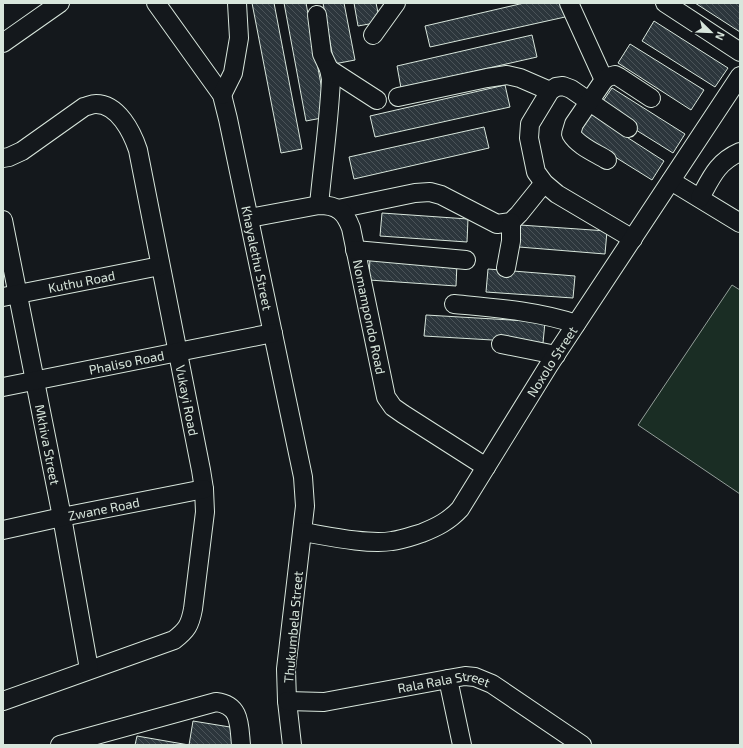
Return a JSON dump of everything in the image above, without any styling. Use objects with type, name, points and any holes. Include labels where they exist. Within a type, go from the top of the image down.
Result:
[{"type":"street","points":[[3,43],[60,3]]},
{"type":"street","name":"Khayalethu Street","points":[[156,3],[222,95],[304,477],[305,506],[303,532]]},
{"type":"street","points":[[222,95],[233,73],[239,38],[236,3]]},
{"type":"street","points":[[373,35],[396,3]]},
{"type":"street","points":[[569,3],[604,80]]},
{"type":"street","points":[[665,3],[740,52]]},
{"type":"street","points":[[317,15],[322,54],[329,69],[331,79],[319,205]]},
{"type":"street","points":[[329,69],[377,100]]},
{"type":"street","points":[[398,97],[507,75],[520,78],[550,91]]},
{"type":"street","points":[[607,160],[579,142],[572,134],[574,124],[589,101],[604,80],[612,75],[620,77],[651,98]]},
{"type":"street","name":"Noxolo Street","points":[[303,532],[377,542],[391,542],[442,525],[456,513],[576,324],[740,76]]},
{"type":"street","points":[[628,128],[571,89],[563,86],[556,87],[550,91],[530,124],[529,138],[536,172],[544,183],[562,197],[633,238]]},
{"type":"street","name":"Vukayi Road","points":[[3,158],[22,151],[84,107],[95,104],[112,108],[134,136],[204,489],[205,512],[194,609],[190,623],[184,633],[174,640],[3,700]]},
{"type":"street","points":[[700,198],[716,168],[725,160],[740,152]]},
{"type":"street","points":[[671,181],[740,223]]},
{"type":"street","points":[[249,218],[319,205],[329,205],[338,209],[415,193],[430,192],[441,195],[497,224],[511,222],[544,183]]},
{"type":"street","name":"Nomampondo Road","points":[[338,209],[346,217],[351,228],[386,397],[393,407],[403,414],[486,466]]},
{"type":"street","name":"Mkhiva Street","points":[[3,220],[11,296],[35,380],[62,517],[89,669]]},
{"type":"street","points":[[506,268],[511,242],[511,222]]},
{"type":"street","points":[[355,250],[466,260]]},
{"type":"street","name":"Kuthu Road","points":[[11,296],[160,266]]},
{"type":"street","points":[[454,304],[524,312],[553,317],[576,324]]},
{"type":"street","name":"Phaliso Road","points":[[3,388],[35,380],[273,333]]},
{"type":"street","points":[[501,344],[556,355]]},
{"type":"street","name":"Zwane Road","points":[[3,530],[204,489]]},
{"type":"street","name":"Thukumbela Street","points":[[292,745],[287,701],[286,669],[289,634],[303,532]]},
{"type":"street","name":"Rala Rala Street","points":[[287,701],[324,702],[465,676],[475,677],[492,684],[582,745]]},
{"type":"street","points":[[448,679],[462,745]]},
{"type":"street","points":[[60,745],[216,702],[228,705],[236,714],[239,720],[241,745]]},
{"type":"green space","points":[[732,285],[740,290],[740,494],[638,425]]},
{"type":"building","points":[[252,3],[274,3],[302,149],[281,153]]},
{"type":"building","points":[[284,3],[306,3],[327,117],[306,121]]},
{"type":"building","points":[[323,3],[344,3],[355,60],[334,64]]},
{"type":"building","points":[[354,3],[376,3],[380,22],[358,26]]},
{"type":"building","points":[[524,3],[562,3],[565,17],[430,47],[425,26]]},
{"type":"building","points":[[695,3],[738,3],[740,5],[740,32]]},
{"type":"building","points":[[654,21],[728,68],[715,87],[642,41]]},
{"type":"building","points":[[532,35],[537,57],[401,88],[397,66]]},
{"type":"building","points":[[630,44],[704,90],[691,110],[618,63]]},
{"type":"building","points":[[505,85],[510,107],[375,137],[370,116]]},
{"type":"building","points":[[612,88],[685,134],[673,153],[599,107]]},
{"type":"building","points":[[591,114],[664,161],[652,180],[578,134]]},
{"type":"building","points":[[484,127],[489,148],[354,179],[349,157]]},
{"type":"building","points":[[382,213],[468,219],[467,242],[380,236]]},
{"type":"building","points":[[520,225],[607,231],[605,254],[519,247]]},
{"type":"building","points":[[370,257],[457,263],[456,286],[369,280]]},
{"type":"building","points":[[488,269],[575,276],[573,298],[486,292]]},
{"type":"building","points":[[426,315],[545,322],[543,343],[424,336]]},
{"type":"building","points":[[193,721],[236,728],[233,745],[189,745]]},
{"type":"building","points":[[137,736],[189,745],[135,745]]}]
